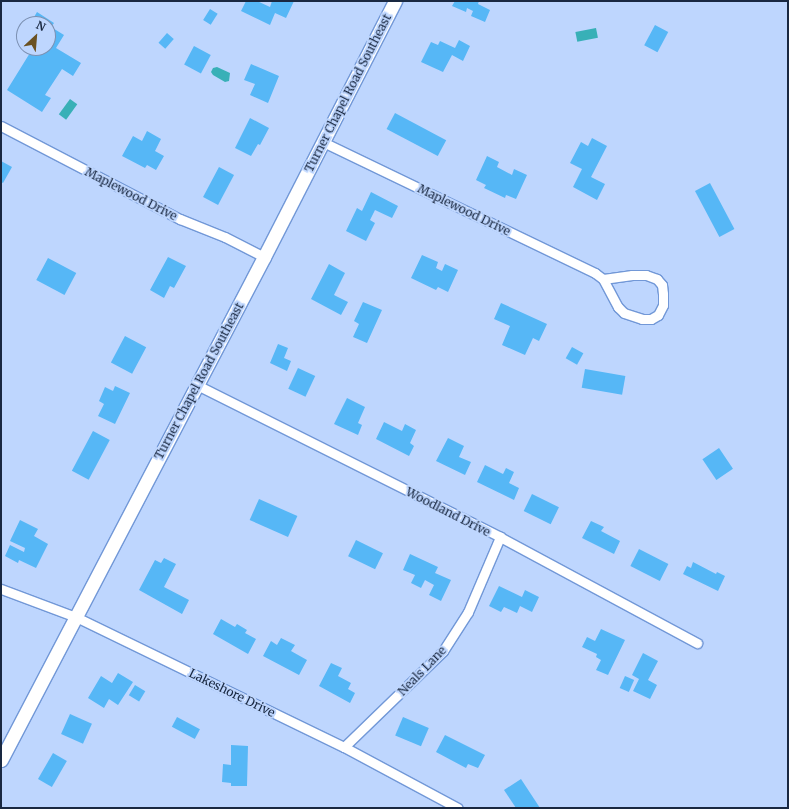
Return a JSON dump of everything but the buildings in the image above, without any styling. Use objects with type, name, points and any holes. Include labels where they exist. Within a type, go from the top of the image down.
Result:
[{"type":"street","name":"Turner Chapel Road Southeast","points":[[1,760],[264,257],[395,1]]},
{"type":"street","name":"Maplewood Drive","points":[[1,126],[180,219],[225,237],[264,257]]},
{"type":"street","name":"Maplewood Drive","points":[[323,142],[595,273],[603,280],[618,307],[624,313],[642,319],[651,319],[658,315],[663,305],[663,294],[662,285],[657,279],[646,275],[632,275],[603,280]]},
{"type":"street","name":"Woodland Drive","points":[[197,385],[500,537],[697,643]]},
{"type":"street","name":"Neals Lane","points":[[344,747],[443,651],[468,612],[500,537]]},
{"type":"street","name":"Lakeshore Drive","points":[[1,589],[76,617],[344,747],[458,808]]},
{"type":"shaded area","points":[[596,28],[598,38],[577,42],[575,32]]},
{"type":"shaded area","points":[[217,67],[230,73],[229,81],[225,82],[213,75],[211,72],[213,68]]},
{"type":"shaded area","points":[[70,99],[77,104],[66,120],[59,114]]}]
